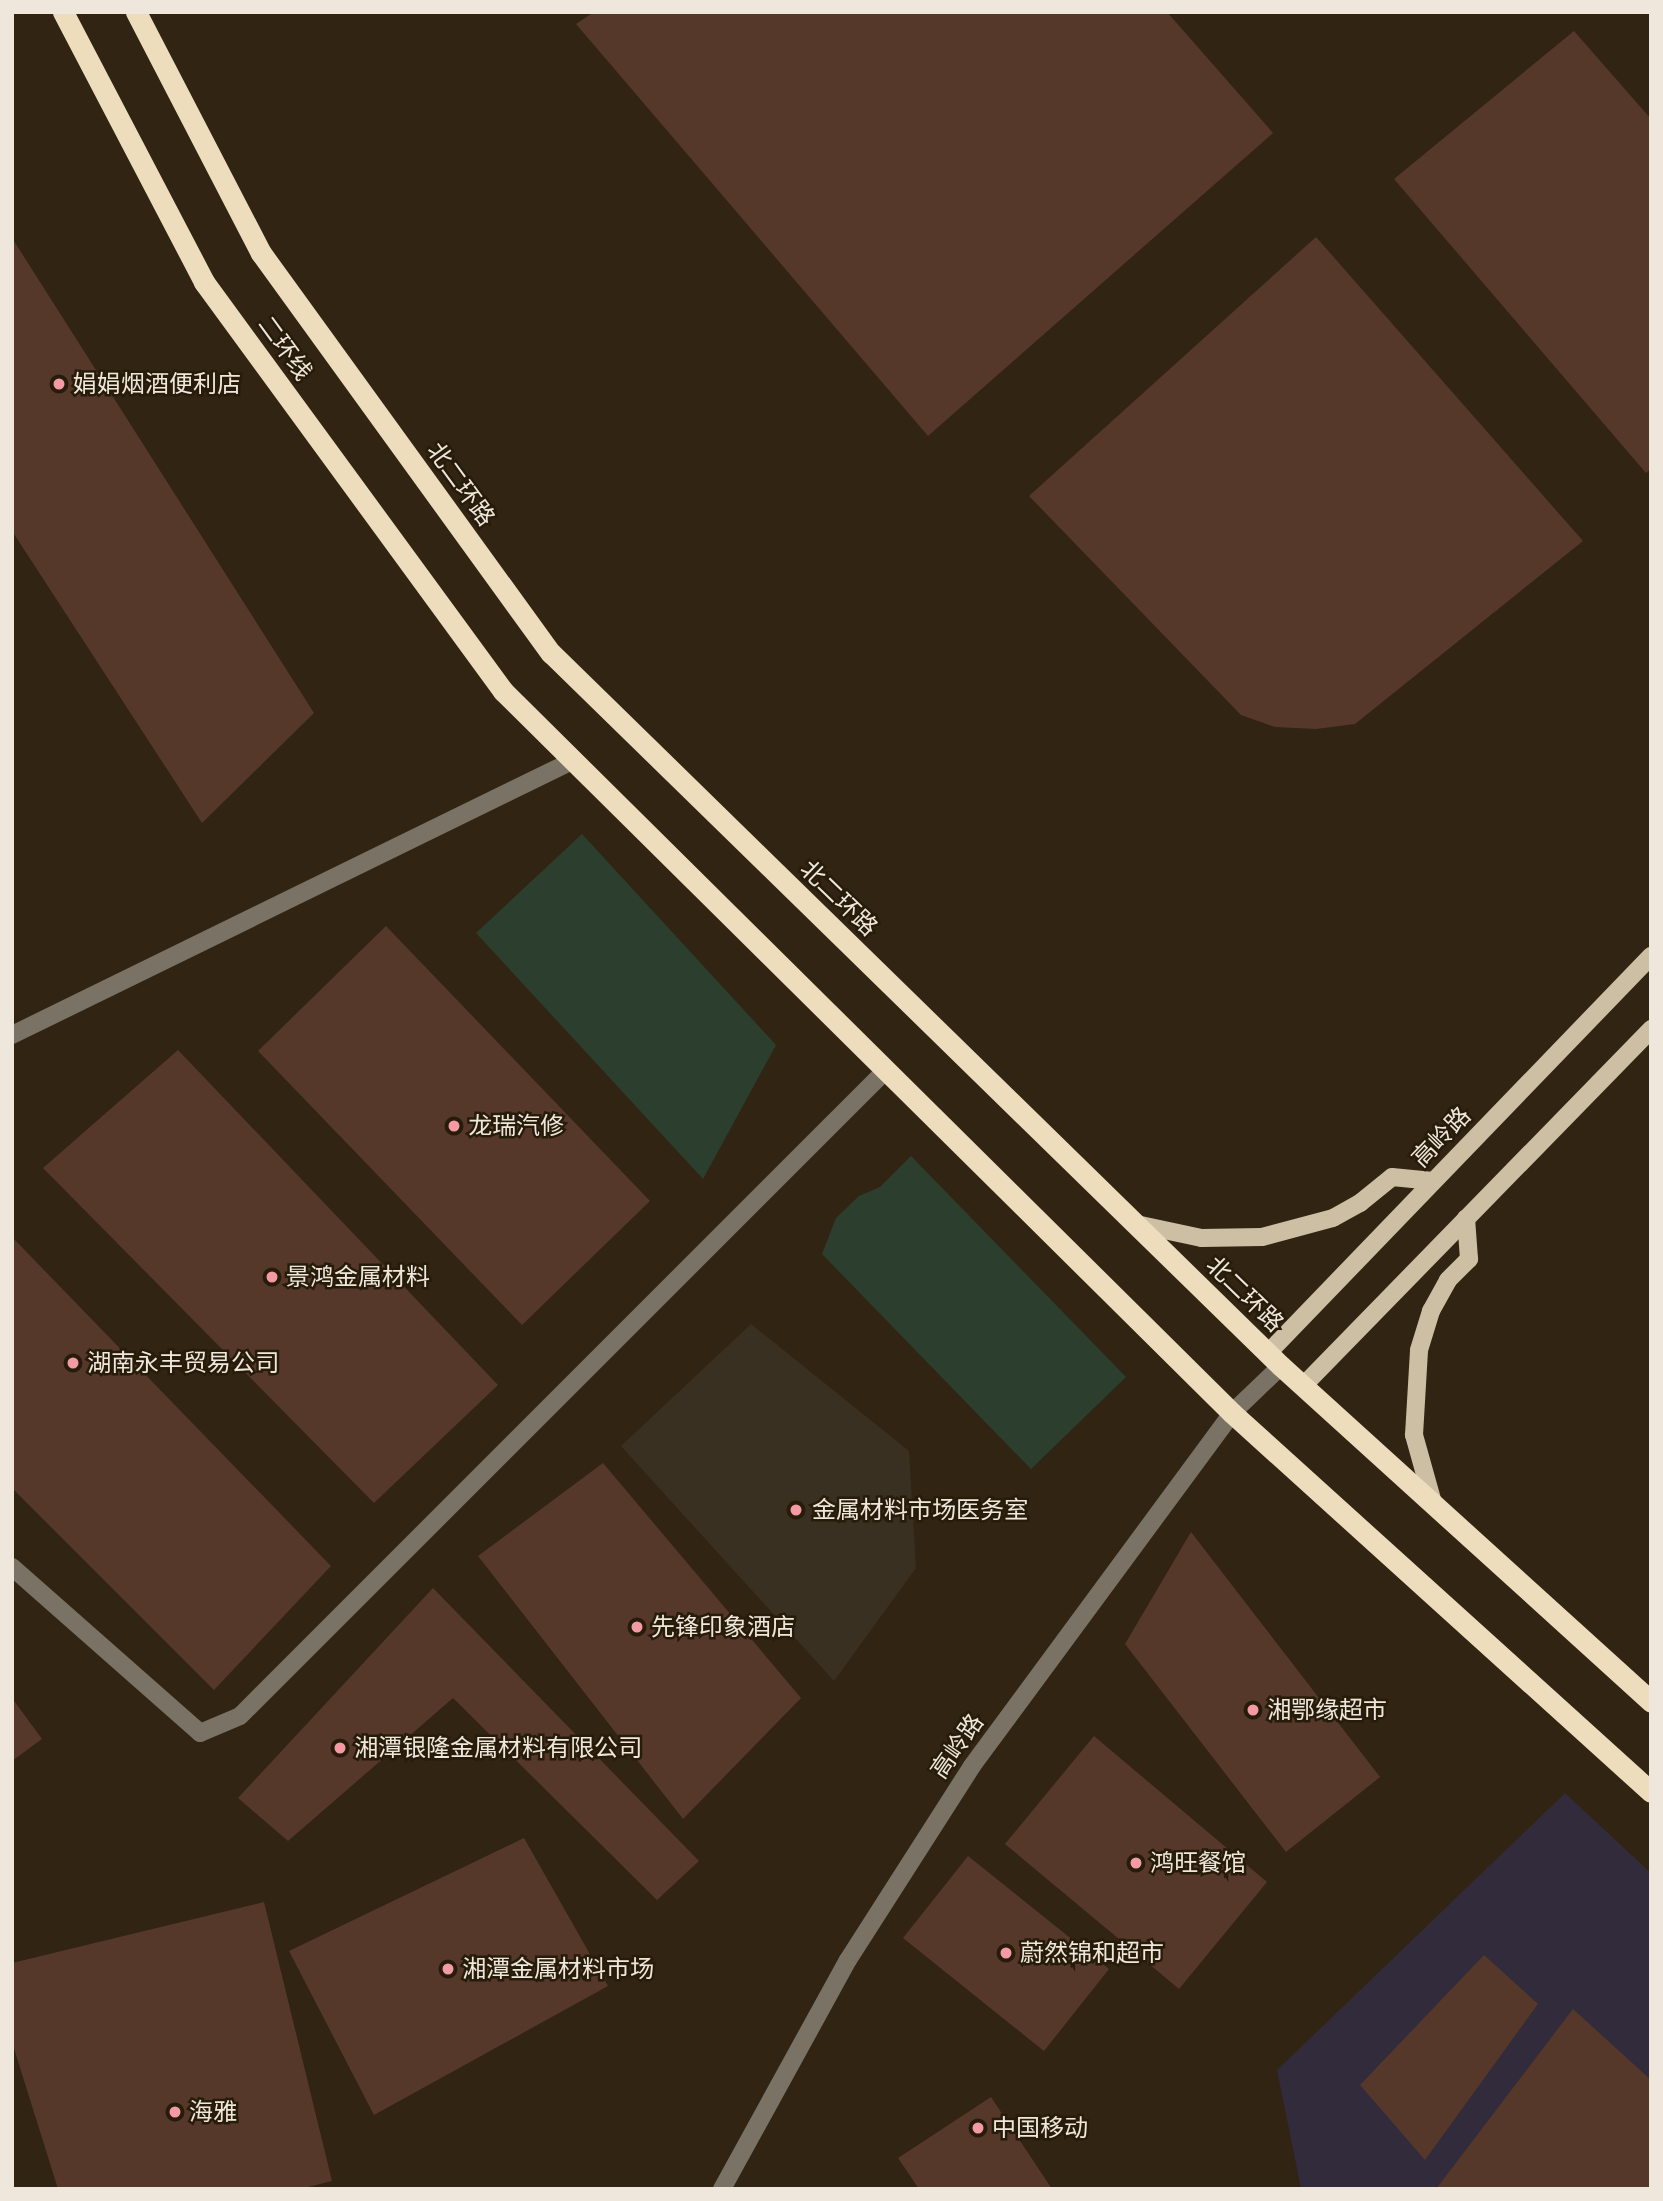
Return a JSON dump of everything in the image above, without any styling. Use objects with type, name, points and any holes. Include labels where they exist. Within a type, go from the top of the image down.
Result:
[{"type":"highway","name":"二环线","points":[[63,12],[204,282],[503,691],[572,761]]},
{"type":"highway","name":"北二环路","points":[[136,12],[261,253],[551,653],[1275,1359],[1651,1702]]},
{"type":"highway","points":[[572,761],[1232,1413],[1651,1792]]},
{"type":"main road","name":"高岭路","points":[[1275,1359],[1433,1181],[1651,956]]},
{"type":"main road","points":[[1303,1385],[1651,1029]]},
{"type":"main road","points":[[1136,1224],[1202,1238],[1262,1237],[1332,1218],[1360,1203],[1392,1177],[1433,1181]]},
{"type":"main road","points":[[1433,1503],[1414,1435],[1419,1350],[1431,1311],[1448,1280],[1469,1259],[1466,1218]]},
{"type":"street","points":[[12,1035],[572,761]]},
{"type":"street","points":[[12,1567],[200,1733],[240,1716],[884,1072]]},
{"type":"street","name":"高岭路","points":[[722,2189],[848,1961],[932,1827],[1232,1413],[1275,1359]]},
{"type":"shaded area","name":"金属材料市场医务室","points":[[751,1324],[909,1451],[916,1568],[834,1681],[621,1446]]},
{"type":"shaded area","points":[[1565,1793],[1651,1873],[1651,2189],[1301,2189],[1277,2070]]},
{"type":"green space","points":[[582,834],[776,1045],[703,1179],[476,933]]},
{"type":"green space","points":[[911,1156],[1126,1377],[1031,1469],[822,1254],[836,1218],[859,1196],[880,1187]]},
{"type":"building","points":[[594,12],[1167,12],[1273,133],[928,436],[576,24]]},
{"type":"building","points":[[1574,31],[1651,119],[1651,469],[1646,473],[1394,179]]},
{"type":"building","points":[[1316,237],[1583,541],[1355,724],[1316,729],[1275,727],[1241,715],[1029,496]]},
{"type":"building","name":"娟娟烟酒便利店","points":[[12,238],[314,713],[202,823],[12,531]]},
{"type":"building","name":"龙瑞汽修","points":[[386,926],[650,1201],[522,1325],[258,1051]]},
{"type":"building","name":"景鸿金属材料","points":[[178,1050],[498,1385],[374,1503],[43,1168]]},
{"type":"building","name":"湖南永丰贸易公司","points":[[12,1237],[331,1566],[214,1690],[12,1488]]},
{"type":"building","name":"先锋印象酒店","points":[[603,1463],[801,1698],[683,1819],[478,1556]]},
{"type":"building","name":"湘鄂缘超市","points":[[1191,1532],[1380,1777],[1286,1852],[1125,1644]]},
{"type":"building","name":"湘潭银隆金属材料有限公司","points":[[433,1588],[699,1861],[657,1900],[453,1698],[288,1841],[238,1798]]},
{"type":"building","points":[[12,1698],[42,1739],[12,1761]]},
{"type":"building","name":"鸿旺餐馆","points":[[1094,1736],[1267,1882],[1179,1989],[1005,1844]]},
{"type":"building","name":"湘潭金属材料市场","points":[[524,1838],[608,1986],[374,2115],[289,1951]]},
{"type":"building","name":"蔚然锦和超市","points":[[968,1856],[1109,1969],[1044,2051],[903,1938]]},
{"type":"building","name":"海雅","points":[[264,1902],[332,2181],[300,2189],[58,2189],[12,2042],[12,1963]]},
{"type":"building","points":[[1484,1955],[1538,2004],[1425,2160],[1360,2085]]},
{"type":"building","points":[[1573,2009],[1651,2080],[1651,2189],[1436,2189]]},
{"type":"building","name":"中国移动","points":[[991,2097],[1052,2189],[919,2189],[898,2158]]},
{"type":"place","name":"娟娟烟酒便利店","points":[[59,384]]},
{"type":"place","name":"龙瑞汽修","points":[[454,1126]]},
{"type":"place","name":"景鸿金属材料","points":[[272,1277]]},
{"type":"place","name":"湖南永丰贸易公司","points":[[73,1363]]},
{"type":"place","name":"金属材料市场医务室","points":[[796,1510]]},
{"type":"place","name":"先锋印象酒店","points":[[637,1627]]},
{"type":"place","name":"湘鄂缘超市","points":[[1253,1710]]},
{"type":"place","name":"湘潭银隆金属材料有限公司","points":[[340,1748]]},
{"type":"place","name":"鸿旺餐馆","points":[[1136,1863]]},
{"type":"place","name":"蔚然锦和超市","points":[[1006,1953]]},
{"type":"place","name":"湘潭金属材料市场","points":[[448,1969]]},
{"type":"place","name":"海雅","points":[[175,2112]]},
{"type":"place","name":"中国移动","points":[[978,2128]]}]
